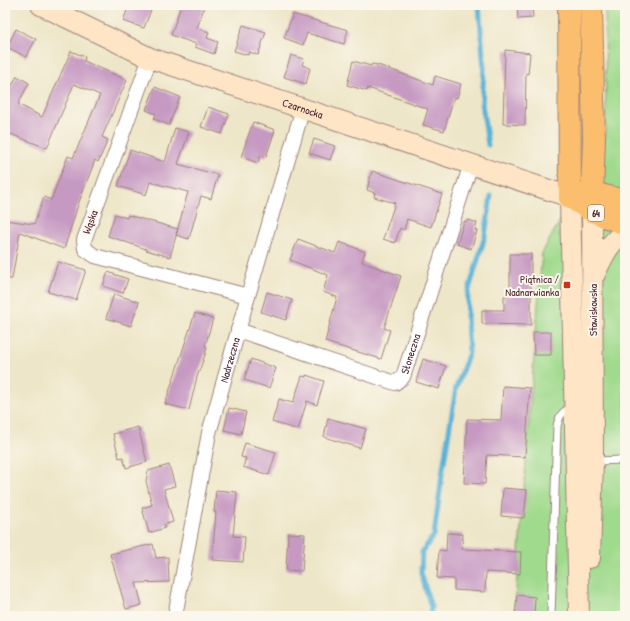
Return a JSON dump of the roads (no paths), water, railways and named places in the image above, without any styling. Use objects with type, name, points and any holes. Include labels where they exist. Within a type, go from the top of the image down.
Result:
[{"type":"main road","name":"Stawiskowska","points":[[569,5],[570,196],[584,408],[593,461],[588,616]]},
{"type":"main road","name":"Stawiskowska","points":[[579,616],[584,408],[593,277],[592,202],[594,139],[591,5]]},
{"type":"main road","name":"Czarnocka","points":[[50,7],[150,58],[570,196]]},
{"type":"main road","points":[[570,196],[592,202]]},
{"type":"main road","name":"64","points":[[592,202],[625,201]]},
{"type":"main road","name":"64","points":[[592,202],[625,224]]},
{"type":"main road","points":[[593,277],[605,251],[614,240],[625,232]]},
{"type":"street","name":"Wąska","points":[[150,58],[84,240],[84,248],[95,256],[248,296]]},
{"type":"street","name":"Nadrzeczna","points":[[175,616],[210,433],[238,330],[303,108]]},
{"type":"street","name":"Słoneczna","points":[[238,330],[395,383],[403,377],[471,164]]},
{"type":"lane","points":[[550,616],[557,426],[564,411],[568,409],[584,408]]},
{"type":"lane","points":[[593,461],[625,460]]},
{"type":"waterway","points":[[479,5],[484,69],[482,104],[488,145]]},
{"type":"waterway","points":[[430,616],[431,607],[421,573],[422,552],[434,535],[456,388],[469,352],[467,320],[468,293],[485,236],[491,196]]},
{"type":"place","name":"Piątnica / Nadnarwianka","points":[[567,285]]}]
